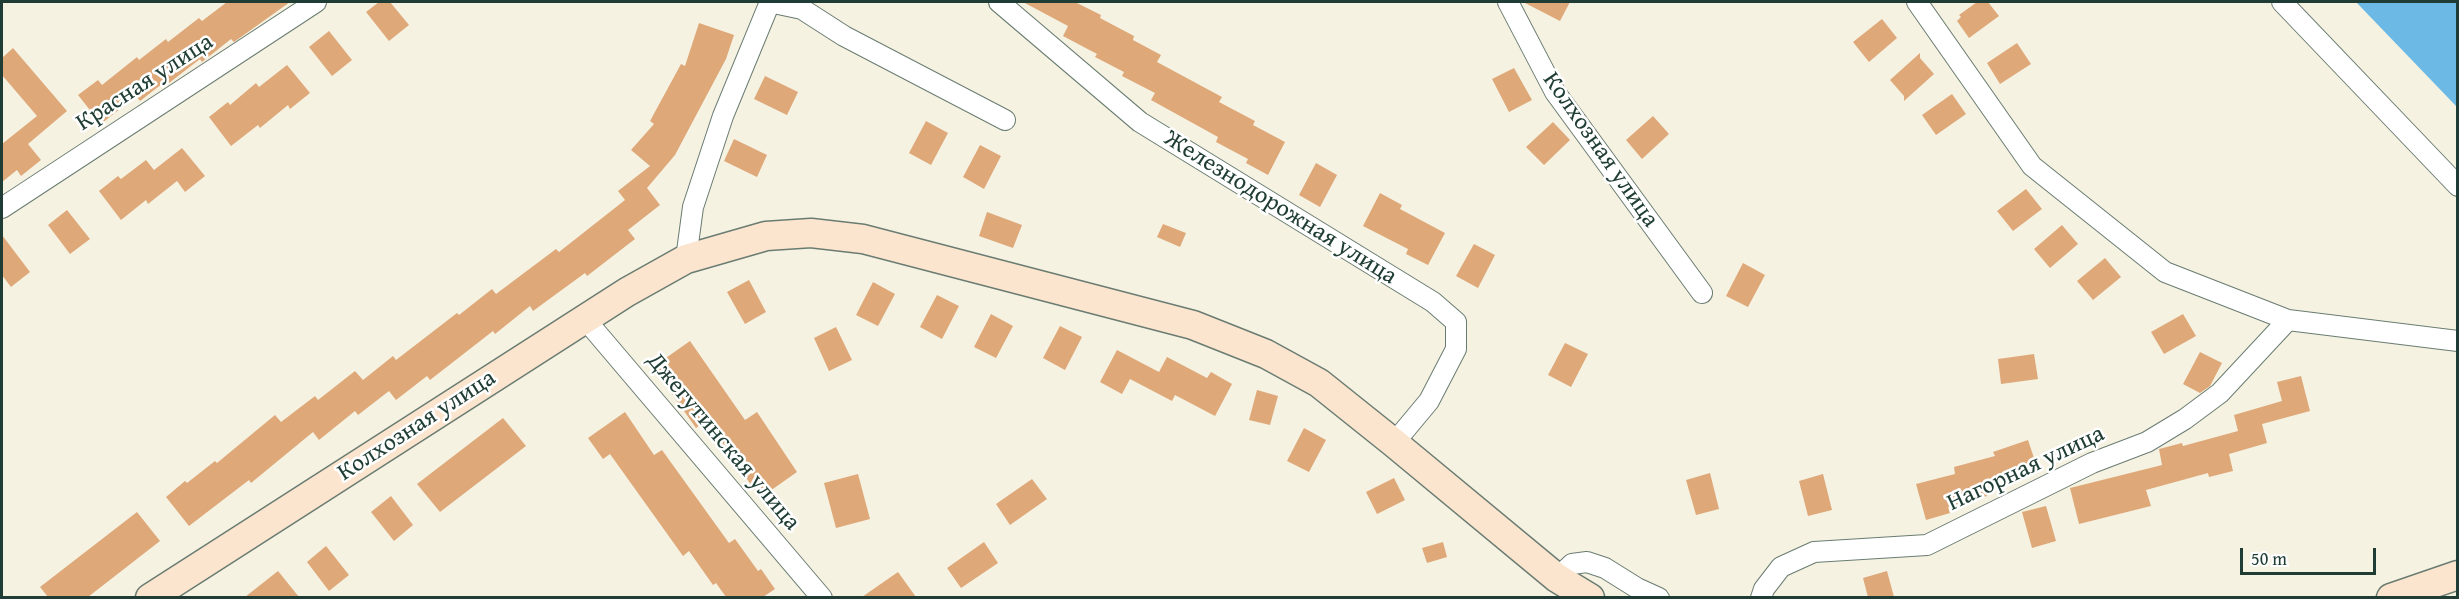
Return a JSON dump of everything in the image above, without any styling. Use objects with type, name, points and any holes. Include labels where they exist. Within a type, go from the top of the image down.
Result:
[{"type":"main road","name":"Колхозная улица","points":[[150,597],[627,292],[687,259],[766,236],[811,233],[863,239],[1193,325],[1266,354],[1319,383],[1394,443]]},
{"type":"main road","points":[[1394,443],[1557,578],[1590,597]]},
{"type":"main road","points":[[2391,597],[2457,575]]},
{"type":"street","name":"Красная улица","points":[[2,208],[316,2]]},
{"type":"street","points":[[687,259],[693,207],[723,116],[770,2],[802,9],[844,36],[1005,120]]},
{"type":"street","name":"Железнодорожная улица","points":[[999,2],[1140,122],[1433,302],[1456,322],[1456,349],[1429,401],[1394,443]]},
{"type":"street","name":"Колхозная улица","points":[[1508,2],[1555,92],[1702,293]]},
{"type":"street","points":[[1917,2],[2032,166],[2165,272],[2288,320],[2457,341]]},
{"type":"street","points":[[2282,2],[2457,186]]},
{"type":"street","name":"Джегутинская улица","points":[[585,319],[822,597]]},
{"type":"street","name":"Нагорная улица","points":[[1761,597],[1780,567],[1814,552],[1927,544],[2092,463],[2147,442],[2185,419],[2220,393],[2288,320]]},
{"type":"street","points":[[1557,578],[1572,564],[1587,562],[1605,568],[1637,588],[1659,597]]},
{"type":"water","points":[[2356,2],[2457,2],[2457,107]]},
{"type":"building","points":[[227,2],[290,2],[234,42],[231,39],[202,62],[200,59],[169,83],[167,80],[140,101],[136,96],[101,124],[78,95],[98,80],[102,85],[137,57],[139,60],[166,39],[168,42],[199,18],[202,21]]},
{"type":"building","points":[[379,2],[390,2],[409,25],[389,41],[366,12]]},
{"type":"building","points":[[1023,2],[1075,2],[1101,15],[1100,18],[1134,36],[1133,40],[1161,55],[1157,62],[1222,97],[1219,102],[1255,121],[1253,125],[1285,142],[1268,175],[1246,163],[1248,159],[1216,142],[1218,137],[1151,100],[1155,93],[1122,76],[1124,72],[1095,57],[1097,54],[1063,36],[1068,26]]},
{"type":"building","points":[[1523,2],[1570,2],[1560,21]]},
{"type":"building","points":[[1977,2],[1988,2],[1999,16],[1969,38],[1957,21],[1961,17],[1959,15]]},
{"type":"building","points":[[1882,19],[1897,38],[1869,62],[1853,42]]},
{"type":"building","points":[[699,23],[734,35],[726,59],[675,155],[647,188],[660,205],[628,230],[635,239],[587,276],[585,273],[533,311],[530,306],[495,334],[493,331],[430,380],[427,376],[396,400],[389,391],[358,415],[355,411],[319,440],[313,432],[251,483],[249,480],[189,526],[166,497],[185,481],[187,483],[215,461],[217,463],[275,415],[281,422],[315,396],[318,400],[355,371],[363,380],[393,356],[396,360],[492,289],[496,294],[556,249],[559,252],[625,200],[618,191],[650,166],[631,150],[654,124],[650,121],[681,64],[685,66]]},
{"type":"building","points":[[329,31],[352,60],[332,76],[309,47]]},
{"type":"building","points":[[2017,43],[2031,64],[2000,84],[1987,63]]},
{"type":"building","points":[[13,48],[67,111],[28,144],[41,160],[21,176],[17,170],[2,182],[2,144],[37,116],[2,75],[2,58]]},
{"type":"building","points":[[1920,53],[1920,58],[1934,74],[1904,101],[1904,96],[1890,80]]},
{"type":"building","points":[[287,65],[310,93],[290,109],[288,105],[260,128],[258,125],[231,146],[209,117],[228,102],[230,105],[256,83],[259,87]]},
{"type":"building","points":[[1514,68],[1532,100],[1509,112],[1492,79]]},
{"type":"building","points":[[765,76],[798,92],[787,115],[754,99]]},
{"type":"building","points":[[1952,94],[1966,114],[1936,135],[1922,115]]},
{"type":"building","points":[[1653,116],[1669,134],[1642,159],[1626,140]]},
{"type":"building","points":[[926,121],[948,133],[931,165],[909,153]]},
{"type":"building","points":[[1553,122],[1570,140],[1544,165],[1526,147]]},
{"type":"building","points":[[734,139],[767,155],[757,177],[724,161]]},
{"type":"building","points":[[980,145],[1001,156],[984,189],[963,177]]},
{"type":"building","points":[[182,148],[205,176],[185,192],[177,181],[148,204],[146,200],[121,220],[99,191],[118,176],[121,179],[146,160],[154,170]]},
{"type":"building","points":[[1316,163],[1337,175],[1320,207],[1299,195]]},
{"type":"building","points":[[2026,189],[2042,209],[2013,231],[1997,211]]},
{"type":"building","points":[[1380,193],[1402,205],[1400,209],[1445,233],[1428,265],[1406,254],[1408,249],[1363,226]]},
{"type":"building","points":[[67,210],[90,239],[70,254],[48,225]]},
{"type":"building","points":[[987,212],[1022,225],[1013,248],[979,236]]},
{"type":"building","points":[[1163,224],[1186,233],[1180,247],[1157,237]]},
{"type":"building","points":[[2062,225],[2078,244],[2050,268],[2034,249]]},
{"type":"building","points":[[2,235],[30,272],[11,287],[2,275]]},
{"type":"building","points":[[1474,244],[1495,255],[1478,288],[1456,276]]},
{"type":"building","points":[[2105,258],[2121,277],[2093,300],[2077,281]]},
{"type":"building","points":[[1743,263],[1765,275],[1748,307],[1726,296]]},
{"type":"building","points":[[749,280],[766,312],[745,324],[727,292]]},
{"type":"building","points":[[873,282],[895,294],[878,326],[856,315]]},
{"type":"building","points":[[937,295],[959,306],[942,339],[920,327]]},
{"type":"building","points":[[991,314],[1013,326],[996,358],[974,347]]},
{"type":"building","points":[[2183,314],[2196,336],[2164,354],[2151,332]]},
{"type":"building","points":[[1060,326],[1082,337],[1065,370],[1043,358]]},
{"type":"building","points":[[836,327],[852,360],[829,371],[814,338]]},
{"type":"building","points":[[690,341],[745,420],[757,412],[797,472],[760,498],[707,420],[696,428],[653,367]]},
{"type":"building","points":[[1565,343],[1588,354],[1571,387],[1548,375]]},
{"type":"building","points":[[1117,350],[1159,372],[1167,357],[1207,378],[1211,372],[1232,384],[1215,416],[1175,395],[1172,401],[1130,379],[1122,394],[1100,382]]},
{"type":"building","points":[[2200,352],[2222,363],[2210,386],[2200,393],[2183,384]]},
{"type":"building","points":[[2034,354],[2038,379],[2001,384],[1998,359]]},
{"type":"building","points":[[2301,376],[2310,411],[2262,424],[2267,443],[2229,454],[2233,471],[2209,477],[2208,473],[2146,490],[2151,506],[2079,524],[2070,488],[2162,465],[2159,449],[2182,443],[2183,446],[2238,431],[2234,415],[2282,401],[2277,382]]},
{"type":"building","points":[[1257,390],[1278,396],[1270,425],[1249,420]]},
{"type":"building","points":[[625,412],[654,455],[662,450],[729,543],[735,539],[758,571],[761,569],[775,589],[763,597],[726,597],[716,583],[713,585],[689,551],[683,556],[610,454],[603,459],[588,438]]},
{"type":"building","points":[[503,418],[526,446],[440,512],[417,484]]},
{"type":"building","points":[[1304,428],[1326,440],[1309,472],[1287,461]]},
{"type":"building","points":[[2028,440],[2036,464],[1983,481],[1987,496],[1948,507],[1950,513],[1926,520],[1916,484],[1955,474],[1954,467],[1995,456],[1993,452]]},
{"type":"building","points":[[1710,473],[1719,509],[1696,515],[1686,480]]},
{"type":"building","points":[[858,474],[870,519],[836,528],[824,483]]},
{"type":"building","points":[[1823,474],[1832,510],[1808,516],[1799,481]]},
{"type":"building","points":[[1394,478],[1405,500],[1377,514],[1366,492]]},
{"type":"building","points":[[1032,479],[1047,499],[1010,525],[996,504]]},
{"type":"building","points":[[391,496],[413,525],[394,541],[371,512]]},
{"type":"building","points":[[2046,506],[2056,541],[2032,548],[2022,512]]},
{"type":"building","points":[[137,512],[160,541],[88,597],[48,597],[40,587]]},
{"type":"building","points":[[984,542],[998,563],[961,588],[947,568]]},
{"type":"building","points":[[1443,542],[1447,557],[1427,563],[1422,548]]},
{"type":"building","points":[[326,546],[349,575],[329,591],[307,562]]},
{"type":"building","points":[[278,571],[299,597],[245,597]]},
{"type":"building","points":[[1887,571],[1894,597],[1868,597],[1863,578]]},
{"type":"building","points":[[898,572],[916,597],[862,597]]}]
